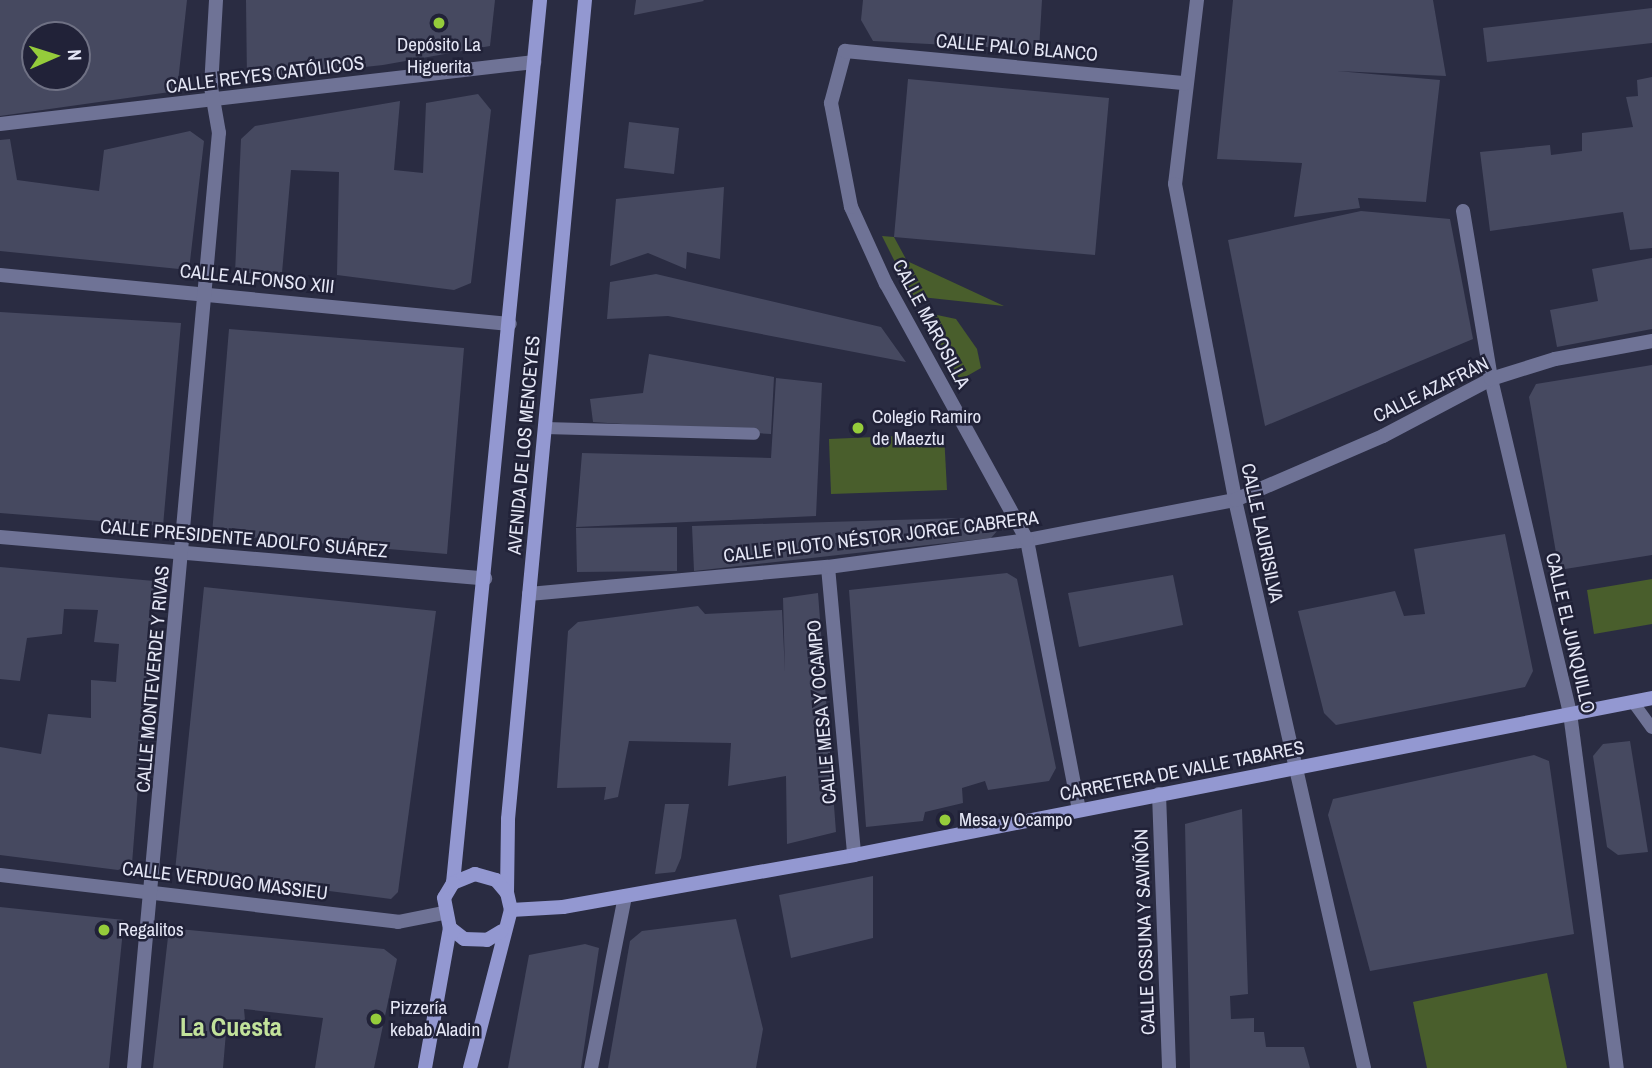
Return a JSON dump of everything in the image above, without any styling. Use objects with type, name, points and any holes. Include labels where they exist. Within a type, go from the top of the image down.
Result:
[{"type":"main road","name":"AVENIDA DE LOS MENCEYES","points":[[453,883],[540,0]]},
{"type":"main road","name":"AVENIDA DE LOS MENCEYES","points":[[507,893],[508,819],[585,0]]},
{"type":"main road","name":"CARRETERA DE VALLE TABARES","points":[[511,910],[625,896],[854,855],[1652,698]]},
{"type":"main road","points":[[470,1068],[502,931],[511,910],[507,893],[496,880],[475,874],[453,883],[444,898],[444,913],[450,928],[464,939],[487,940],[502,931]]},
{"type":"main road","points":[[425,1068],[450,928]]},
{"type":"street","name":"CALLE MONTEVERDE Y RIVAS","points":[[134,1068],[153,890],[207,293],[219,133],[213,102],[216,0]]},
{"type":"street","name":"CALLE LAURISILVA","points":[[1197,0],[1175,184],[1235,500],[1364,1068]]},
{"type":"street","name":"CALLE PALO BLANCO","points":[[845,51],[1186,83]]},
{"type":"street","name":"CALLE MAROSILLA","points":[[845,51],[831,103],[851,207],[886,284],[1027,540],[1079,810]]},
{"type":"street","name":"CALLE REYES CATÓLICOS","points":[[0,124],[213,102],[534,62]]},
{"type":"street","name":"CALLE EL JUNQUILLO","points":[[1463,211],[1491,379],[1570,713],[1617,1068]]},
{"type":"street","name":"CALLE ALFONSO XIII","points":[[0,275],[510,324]]},
{"type":"street","name":"CALLE AZAFRÁN","points":[[1235,500],[1383,436],[1491,379],[1555,359],[1652,341]]},
{"type":"street","name":"CALLE PILOTO NÉSTOR JORGE CABRERA","points":[[529,594],[828,567],[1027,540],[1235,500]]},
{"type":"street","name":"CALLE PRESIDENTE ADOLFO SUÁREZ","points":[[0,537],[485,579]]},
{"type":"street","name":"CALLE MESA Y OCAMPO","points":[[828,567],[854,855]]},
{"type":"street","name":"CALLE OSSUNA Y SAVIÑÓN","points":[[1159,794],[1169,1068]]},
{"type":"street","name":"CALLE VERDUGO MASSIEU","points":[[0,875],[153,890],[398,922],[444,913]]},
{"type":"street","points":[[591,1068],[625,896]]},
{"type":"lane","points":[[545,428],[754,434]]},
{"type":"lane","points":[[1633,702],[1652,728]]},
{"type":"green space","points":[[882,236],[894,237],[907,261],[1004,306],[912,296]]},
{"type":"green space","points":[[923,312],[956,319],[977,349],[981,368],[960,380]]},
{"type":"green space","points":[[944,434],[947,490],[831,494],[829,439]]},
{"type":"green space","points":[[1652,579],[1652,624],[1594,634],[1587,590]]},
{"type":"green space","points":[[1547,973],[1567,1068],[1427,1068],[1413,1002]]},
{"type":"building","points":[[0,0],[187,0],[177,91],[0,116]]},
{"type":"building","points":[[246,0],[495,0],[490,46],[383,65],[247,80]]},
{"type":"building","points":[[636,0],[703,0],[704,1],[634,15]]},
{"type":"building","points":[[863,0],[1042,0],[1039,50],[873,41],[861,20]]},
{"type":"building","points":[[1233,0],[1433,0],[1446,76],[1337,71],[1440,80],[1426,202],[1358,198],[1360,208],[1294,217],[1302,163],[1217,159]]},
{"type":"building","points":[[1652,8],[1652,43],[1487,62],[1483,28]]},
{"type":"building","points":[[1652,77],[1652,248],[1630,250],[1623,212],[1490,231],[1480,152],[1550,145],[1551,155],[1582,151],[1582,133],[1633,127],[1626,97],[1638,96],[1637,80]]},
{"type":"building","points":[[908,79],[1109,98],[1095,255],[894,237]]},
{"type":"building","points":[[478,94],[491,110],[471,283],[454,290],[337,275],[339,172],[291,170],[282,273],[235,273],[241,139],[255,126],[400,101],[394,170],[423,173],[426,103]]},
{"type":"building","points":[[629,122],[679,128],[674,174],[624,168]]},
{"type":"building","points":[[190,131],[204,141],[189,270],[0,251],[0,140],[10,139],[17,180],[99,191],[104,150]]},
{"type":"building","points":[[724,187],[720,259],[687,252],[686,269],[648,253],[610,266],[616,199]]},
{"type":"building","points":[[1361,211],[1450,219],[1473,339],[1265,426],[1228,240]]},
{"type":"building","points":[[1652,258],[1652,329],[1557,347],[1550,310],[1598,301],[1592,269]]},
{"type":"building","points":[[656,274],[881,327],[906,362],[668,316],[607,319],[610,282]]},
{"type":"building","points":[[0,312],[181,323],[163,526],[0,513]]},
{"type":"building","points":[[229,329],[464,348],[447,554],[212,534]]},
{"type":"building","points":[[649,354],[774,377],[771,434],[593,422],[590,399],[643,393]]},
{"type":"building","points":[[1652,365],[1652,555],[1559,570],[1529,397],[1536,384]]},
{"type":"building","points":[[776,378],[822,383],[816,516],[576,527],[582,453],[771,458]]},
{"type":"building","points":[[994,517],[998,530],[991,538],[694,571],[692,526]]},
{"type":"building","points":[[677,527],[677,571],[577,572],[576,528]]},
{"type":"building","points":[[1505,534],[1533,671],[1525,687],[1336,725],[1324,713],[1298,611],[1395,591],[1404,616],[1425,614],[1414,549]]},
{"type":"building","points":[[0,567],[154,581],[132,864],[118,870],[0,855],[0,747],[41,754],[48,714],[91,718],[91,680],[116,682],[119,644],[94,642],[98,610],[64,609],[62,634],[27,638],[20,681],[0,679]]},
{"type":"building","points":[[1007,573],[1017,579],[1056,768],[1049,781],[988,790],[985,781],[962,788],[963,803],[925,812],[923,821],[866,827],[849,590]]},
{"type":"building","points":[[1173,575],[1183,625],[1079,647],[1068,593]]},
{"type":"building","points":[[204,587],[436,611],[398,892],[391,899],[175,871]]},
{"type":"building","points":[[818,593],[836,832],[787,844],[786,776],[728,786],[731,743],[629,741],[618,797],[604,800],[606,787],[557,788],[568,631],[578,622],[698,606],[705,614],[782,610],[785,672],[783,598]]},
{"type":"building","points":[[1630,741],[1648,852],[1618,855],[1607,847],[1593,756],[1603,744]]},
{"type":"building","points":[[1534,755],[1549,761],[1574,934],[1370,971],[1328,815],[1333,799]]},
{"type":"building","points":[[665,804],[689,804],[681,858],[675,872],[655,874]]},
{"type":"building","points":[[1242,809],[1248,994],[1230,996],[1231,1019],[1254,1018],[1254,1032],[1264,1032],[1266,1047],[1304,1047],[1310,1068],[1190,1068],[1185,824]]},
{"type":"building","points":[[873,876],[873,938],[791,958],[779,895]]},
{"type":"building","points":[[0,907],[124,920],[109,1068],[0,1068]]},
{"type":"building","points":[[736,919],[763,1029],[756,1068],[608,1068],[630,941],[642,931]]},
{"type":"building","points":[[179,929],[384,949],[397,959],[374,1068],[315,1068],[323,1018],[244,1009],[245,1020],[227,1020],[223,1068],[153,1068],[168,937]]},
{"type":"building","points":[[585,944],[599,948],[581,1068],[508,1068],[529,955]]},
{"type":"place","name":"Depósito La Higuerita","points":[[439,23]]},
{"type":"place","name":"Colegio Ramiro de Maeztu","points":[[858,428]]},
{"type":"place","name":"Mesa y Ocampo","points":[[945,820]]},
{"type":"place","name":"Regalitos","points":[[104,930]]},
{"type":"place","name":"Pizzería kebab Aladin","points":[[376,1019]]},
{"type":"district","name":"La Cuesta","points":[[231,1027]]}]
